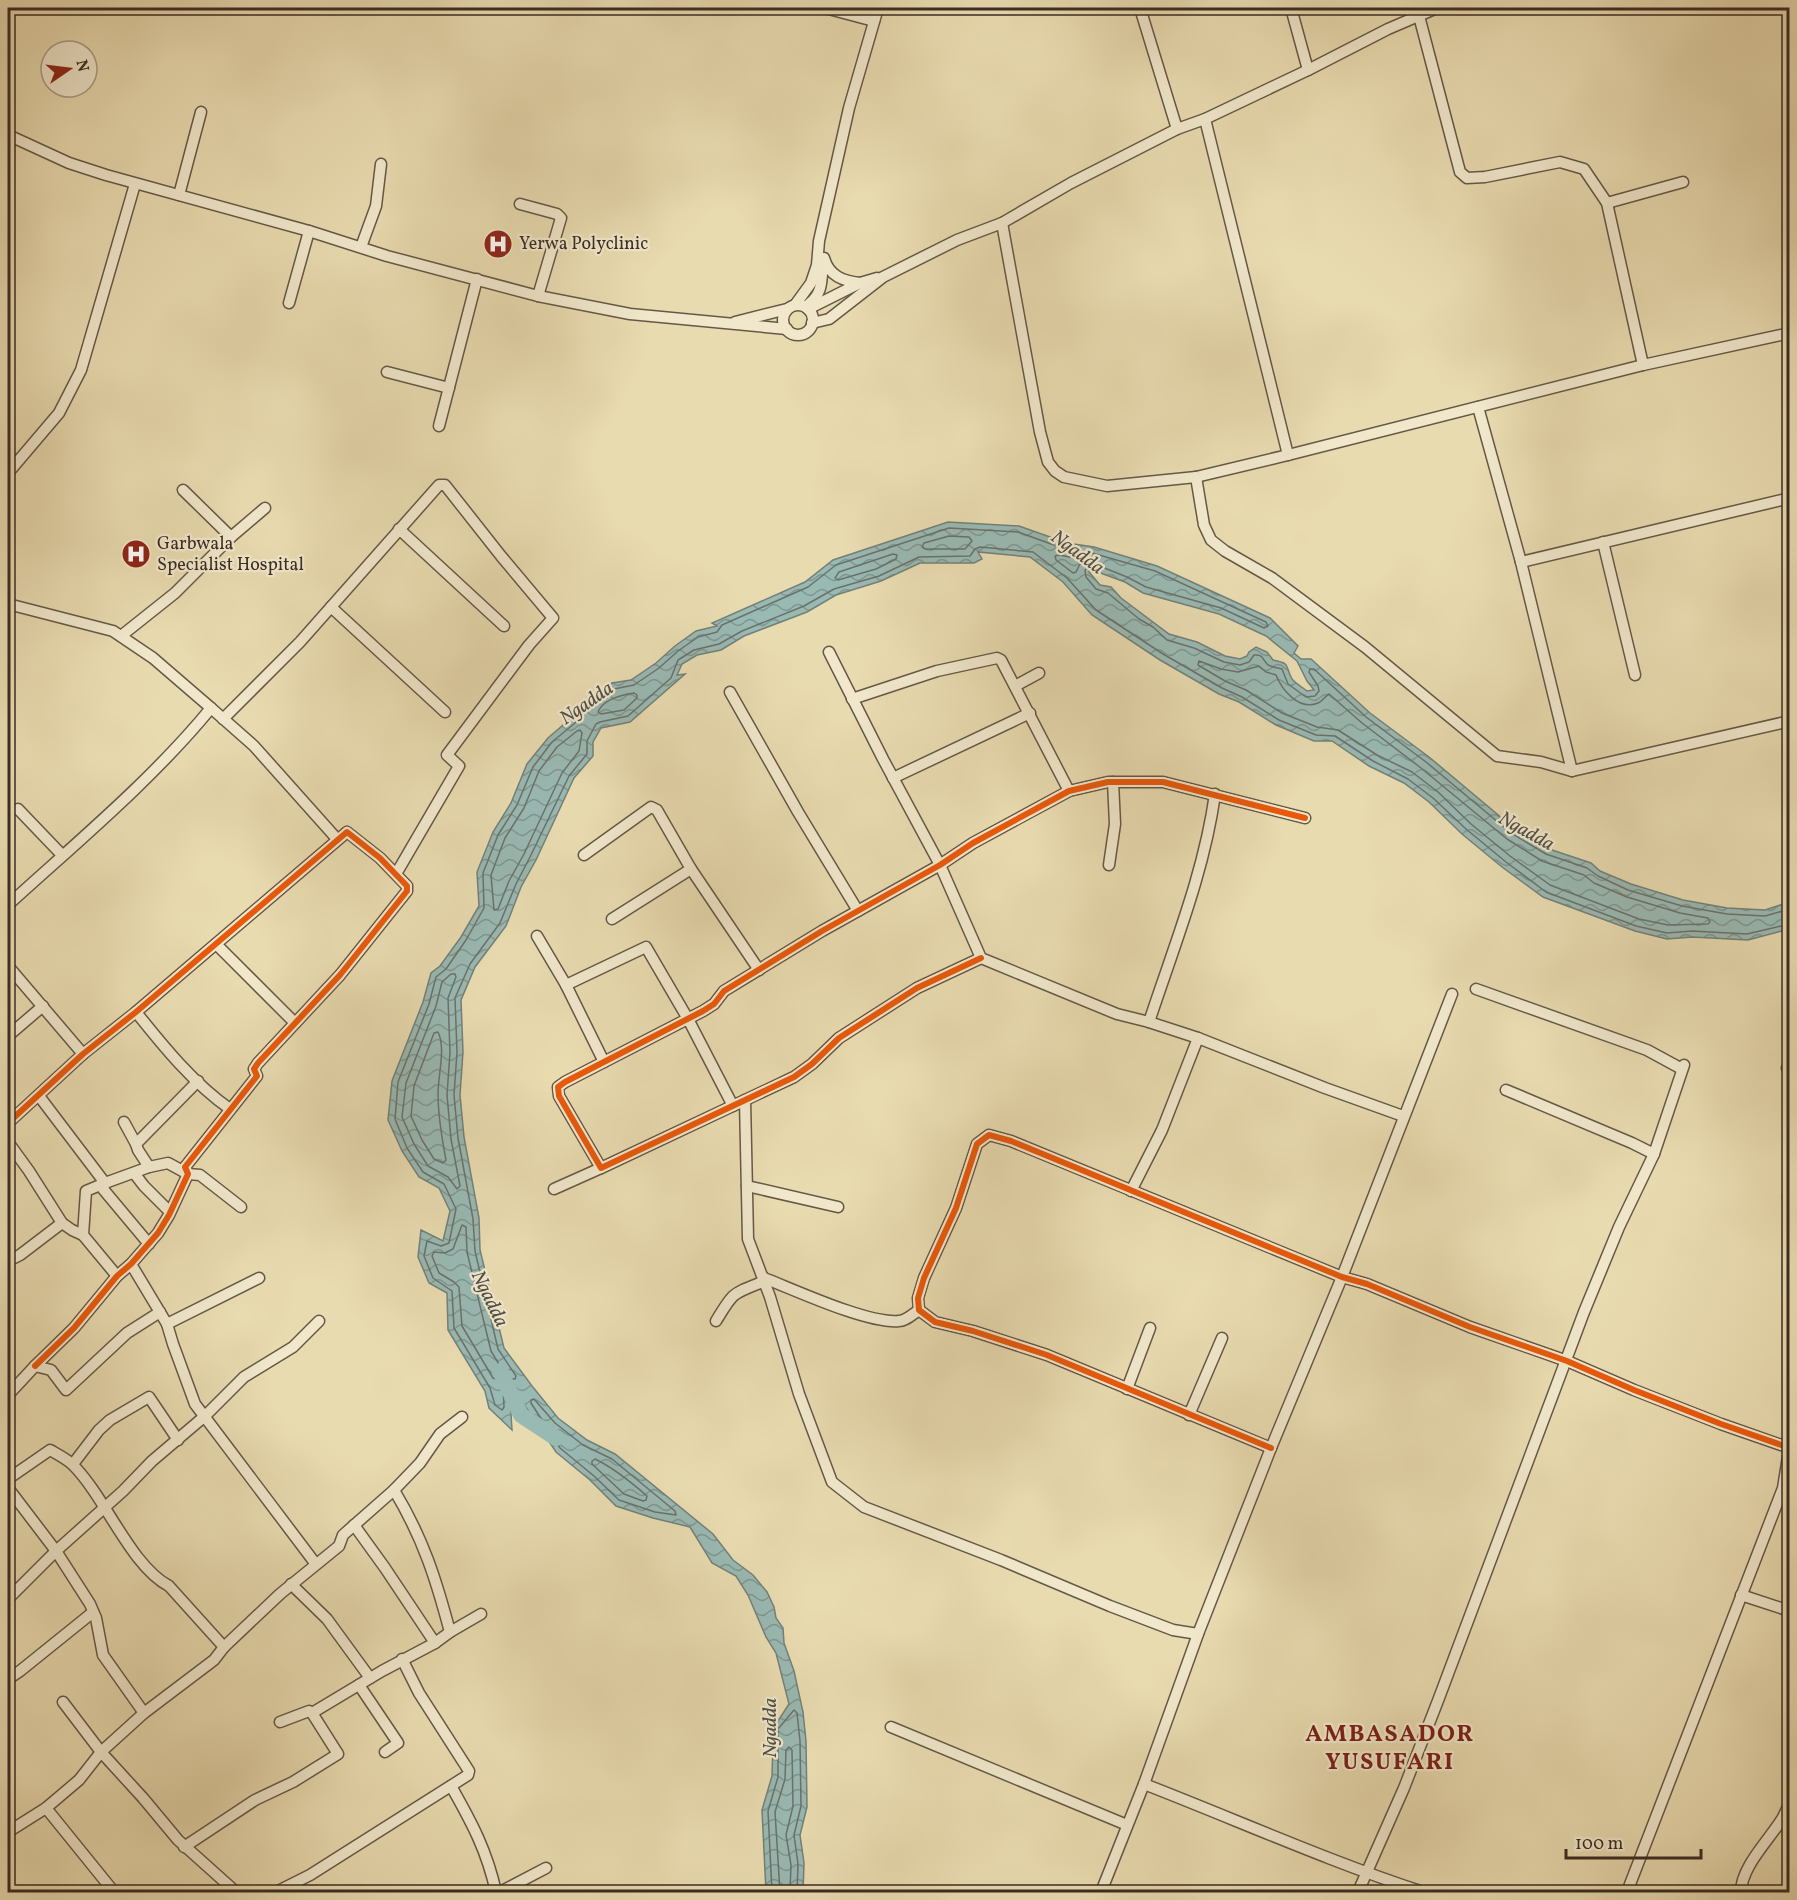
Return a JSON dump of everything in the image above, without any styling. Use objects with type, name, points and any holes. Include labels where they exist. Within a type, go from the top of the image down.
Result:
[{"type":"street","points":[[825,8],[874,21]]},
{"type":"street","points":[[799,307],[817,265],[819,241],[849,108],[878,8]]},
{"type":"street","points":[[1140,8],[1177,129]]},
{"type":"street","points":[[1290,8],[1308,70]]},
{"type":"street","points":[[812,323],[829,319],[884,277],[957,240],[1002,223],[1071,183],[1177,129],[1205,119],[1388,29],[1437,8]]},
{"type":"street","points":[[1419,16],[1460,172],[1467,178],[1485,177],[1560,162],[1584,169],[1607,203],[1643,365]]},
{"type":"street","points":[[179,195],[201,112]]},
{"type":"street","points":[[1205,119],[1288,455]]},
{"type":"street","points":[[10,140],[69,163],[135,184],[538,296],[630,314],[787,329],[796,334],[801,334],[810,328],[813,318],[799,307]]},
{"type":"street","points":[[361,248],[376,206],[381,164]]},
{"type":"street","points":[[1607,203],[1683,182]]},
{"type":"street","points":[[8,473],[59,413],[81,370],[135,184]]},
{"type":"street","points":[[520,204],[557,214],[561,218],[538,296]]},
{"type":"street","points":[[1002,223],[1040,432],[1048,462],[1064,477],[1107,486],[1196,477],[1643,365],[1790,333]]},
{"type":"street","points":[[289,303],[309,231]]},
{"type":"street","points":[[819,241],[827,268],[835,276],[848,282],[860,283]]},
{"type":"street","points":[[787,329],[783,319],[799,307],[817,298],[821,286],[823,256]]},
{"type":"street","points":[[723,324],[799,307],[860,283],[884,277]]},
{"type":"street","points":[[439,426],[477,279]]},
{"type":"street","points":[[387,372],[449,388]]},
{"type":"street","points":[[1479,407],[1521,562],[1572,771]]},
{"type":"street","points":[[1196,477],[1204,525],[1211,540],[1225,551],[1272,578],[1365,647],[1497,756],[1541,762],[1572,771],[1790,721]]},
{"type":"street","points":[[223,719],[300,642],[439,485],[445,485],[553,618],[529,645],[447,755],[459,766],[396,874]]},
{"type":"street","points":[[183,490],[231,537]]},
{"type":"street","points":[[1521,562],[1790,498]]},
{"type":"street","points":[[121,636],[175,593],[231,537],[265,508]]},
{"type":"street","points":[[399,529],[504,626]]},
{"type":"street","points":[[1603,542],[1635,675]]},
{"type":"street","points":[[8,604],[113,632],[153,658],[254,746],[337,839]]},
{"type":"street","points":[[331,607],[446,712]]},
{"type":"street","points":[[829,652],[940,865],[981,958],[1117,1014],[1198,1038],[1403,1116]]},
{"type":"street","points":[[852,699],[937,671],[993,658],[1001,660],[1068,791]]},
{"type":"street","points":[[1015,686],[1039,673]]},
{"type":"street","points":[[730,692],[798,812],[858,911]]},
{"type":"street","points":[[8,905],[131,791],[211,708]]},
{"type":"street","points":[[893,778],[1030,713]]},
{"type":"street","points":[[1109,865],[1114,824],[1113,782]]},
{"type":"street","points":[[602,1168],[563,1106],[558,1087],[703,1011],[714,1004],[724,992],[759,970],[940,865],[973,843],[1068,791],[1113,782],[1163,782],[1305,818]]},
{"type":"street","points":[[1149,1022],[1184,925],[1210,831],[1215,794]]},
{"type":"street","points":[[584,855],[651,807],[657,810],[691,869],[759,970]]},
{"type":"street","points":[[18,809],[62,855]]},
{"type":"street","points":[[8,1124],[83,1054],[136,1012],[346,832],[380,858],[407,886],[407,891],[340,975],[254,1069],[257,1076],[185,1167],[188,1174],[158,1233],[131,1264],[117,1276],[74,1328],[8,1395]]},
{"type":"street","points":[[612,920],[691,869]]},
{"type":"street","points":[[537,936],[566,985],[604,1062]]},
{"type":"street","points":[[216,944],[295,1023]]},
{"type":"street","points":[[566,985],[646,947],[688,1019],[733,1106]]},
{"type":"street","points":[[554,1189],[794,1077],[812,1064],[839,1038],[917,988],[981,958]]},
{"type":"street","points":[[8,966],[83,1054]]},
{"type":"street","points":[[1358,1893],[1404,1788],[1528,1459],[1619,1227],[1654,1154],[1683,1067],[1647,1050],[1476,989]]},
{"type":"street","points":[[1101,1893],[1144,1784],[1198,1634],[1271,1448],[1342,1277],[1452,994]]},
{"type":"street","points":[[8,1036],[44,1006]]},
{"type":"street","points":[[136,1012],[156,1037],[198,1081],[230,1109]]},
{"type":"street","points":[[1131,1191],[1162,1130],[1198,1038]]},
{"type":"street","points":[[136,1144],[198,1081]]},
{"type":"street","points":[[1506,1090],[1654,1154]]},
{"type":"street","points":[[39,1096],[105,1183]]},
{"type":"street","points":[[745,1100],[748,1239],[764,1280],[799,1394],[832,1482],[864,1507],[1173,1630],[1198,1634]]},
{"type":"street","points":[[124,1122],[149,1167]]},
{"type":"street","points":[[1271,1448],[1047,1356],[934,1322],[919,1310],[918,1298],[924,1278],[956,1208],[977,1144],[989,1135],[1011,1141],[1342,1277],[1367,1284],[1470,1327],[1567,1361],[1721,1424],[1789,1447],[1783,1488],[1627,1893]]},
{"type":"street","points":[[8,1142],[30,1171],[62,1223],[83,1235],[117,1276]]},
{"type":"street","points":[[83,1235],[86,1191],[149,1167],[168,1163],[188,1174],[200,1175],[241,1207]]},
{"type":"street","points":[[134,1173],[170,1212]]},
{"type":"street","points":[[105,1183],[103,1189],[149,1244]]},
{"type":"street","points":[[747,1186],[838,1207]]},
{"type":"street","points":[[8,1261],[21,1255],[62,1223]]},
{"type":"street","points":[[131,1264],[167,1324],[195,1404],[315,1563]]},
{"type":"street","points":[[167,1324],[259,1278]]},
{"type":"street","points":[[716,1321],[730,1297],[764,1280],[861,1315],[881,1319],[902,1321],[919,1310]]},
{"type":"street","points":[[35,1366],[51,1370],[66,1390],[127,1333],[160,1312]]},
{"type":"street","points":[[8,1599],[56,1551],[123,1491],[152,1461],[205,1416],[244,1377],[293,1347],[319,1321]]},
{"type":"street","points":[[1127,1389],[1150,1328]]},
{"type":"street","points":[[1189,1415],[1222,1338]]},
{"type":"street","points":[[73,1464],[99,1430],[110,1420],[149,1397],[178,1440]]},
{"type":"street","points":[[8,1832],[46,1808],[79,1780],[101,1752],[144,1713],[214,1660],[224,1647],[291,1584],[339,1546],[343,1535],[394,1491],[420,1463],[440,1434],[462,1418]]},
{"type":"street","points":[[8,1479],[50,1450],[73,1464],[147,1570],[159,1582],[169,1586],[224,1647]]},
{"type":"street","points":[[8,1488],[56,1551],[90,1604],[96,1618],[103,1655],[144,1713]]},
{"type":"street","points":[[394,1491],[430,1561],[450,1632]]},
{"type":"street","points":[[354,1525],[435,1642]]},
{"type":"street","points":[[291,1584],[327,1620],[370,1678]]},
{"type":"street","points":[[1741,1595],[1790,1611]]},
{"type":"street","points":[[8,1679],[92,1613]]},
{"type":"street","points":[[280,1722],[309,1711],[312,1713],[481,1614]]},
{"type":"street","points":[[276,1893],[310,1875],[468,1775],[469,1771],[419,1693],[402,1659]]},
{"type":"street","points":[[359,1685],[399,1743],[385,1752]]},
{"type":"street","points":[[63,1702],[101,1752],[184,1847],[236,1893]]},
{"type":"street","points":[[184,1847],[255,1800],[293,1782],[338,1754],[312,1713]]},
{"type":"street","points":[[891,1727],[1127,1825]]},
{"type":"street","points":[[1144,1784],[1229,1816],[1366,1874],[1423,1893]]},
{"type":"street","points":[[451,1786],[478,1834],[498,1893],[546,1868]]},
{"type":"street","points":[[1741,1893],[1741,1884],[1756,1856],[1783,1818],[1790,1802]]},
{"type":"street","points":[[46,1808],[114,1893]]},
{"type":"water","points":[[948,522],[1019,526],[1067,543],[1094,547],[1157,566],[1270,618],[1298,646],[1294,653],[1301,659],[1311,659],[1370,713],[1429,757],[1515,829],[1549,849],[1591,863],[1600,871],[1631,884],[1683,900],[1727,908],[1765,910],[1789,902],[1789,929],[1748,940],[1692,937],[1667,939],[1635,931],[1543,897],[1502,867],[1462,834],[1429,802],[1404,783],[1369,766],[1332,741],[1314,741],[1276,725],[1239,702],[1219,694],[1160,660],[1092,615],[1063,582],[1030,557],[978,552],[982,559],[974,563],[920,563],[881,581],[836,595],[807,612],[744,636],[721,650],[697,655],[682,664],[677,675],[685,674],[630,722],[601,728],[593,742],[593,756],[574,778],[521,887],[506,926],[475,967],[461,1000],[463,1052],[460,1095],[464,1137],[479,1218],[480,1250],[504,1348],[558,1418],[587,1440],[615,1454],[713,1534],[733,1560],[753,1575],[767,1592],[774,1607],[776,1618],[783,1628],[784,1643],[794,1671],[803,1712],[807,1807],[800,1835],[804,1863],[803,1892],[766,1892],[762,1810],[772,1776],[771,1722],[778,1721],[789,1704],[776,1653],[766,1637],[748,1595],[736,1576],[712,1563],[690,1527],[616,1506],[590,1480],[556,1452],[509,1382],[512,1430],[489,1408],[485,1391],[448,1330],[447,1293],[429,1283],[418,1257],[421,1230],[443,1241],[450,1211],[439,1188],[419,1177],[402,1151],[388,1120],[392,1081],[423,1002],[431,973],[440,966],[461,937],[479,906],[477,872],[493,832],[511,803],[527,764],[548,738],[592,696],[612,683],[631,680],[696,631],[717,626],[712,623],[805,582],[833,560]],"holes":[[[1095,571],[1125,582],[1143,593],[1219,614],[1266,636],[1297,661],[1314,690],[1307,691],[1292,679],[1285,664],[1273,660],[1267,652],[1256,647],[1240,659],[1225,656],[1197,642],[1169,634],[1121,598],[1111,587],[1100,585],[1089,572]]]},
{"type":"waterway","name":"Ngadda","points":[[500,1371],[521,1415],[556,1438]]},
{"type":"cycle path","points":[[981,958],[917,988],[839,1038],[812,1064],[794,1077],[601,1168],[559,1096],[558,1087],[565,1082],[703,1011],[714,1004],[724,991],[822,931],[940,865],[973,843],[1069,791],[1108,782],[1163,782],[1305,818]]},
{"type":"cycle path","points":[[8,1123],[83,1054],[136,1012],[347,832],[380,858],[407,886],[407,891],[340,975],[258,1063],[254,1069],[257,1076],[185,1167],[188,1174],[158,1233],[131,1264],[117,1276],[74,1328],[35,1366]]},
{"type":"cycle path","points":[[1271,1448],[1047,1355],[973,1331],[935,1322],[919,1310],[918,1298],[924,1278],[956,1208],[977,1144],[989,1135],[1011,1141],[1342,1277],[1367,1284],[1470,1327],[1567,1361],[1721,1424],[1790,1448]]},
{"type":"place","name":"Yerwa Polyclinic","points":[[498,244]]},
{"type":"place","name":"Garbwala Specialist Hospital","points":[[136,554]]},
{"type":"district","name":"AMBASADOR YUSUFARI","points":[[1390,1749]]}]
